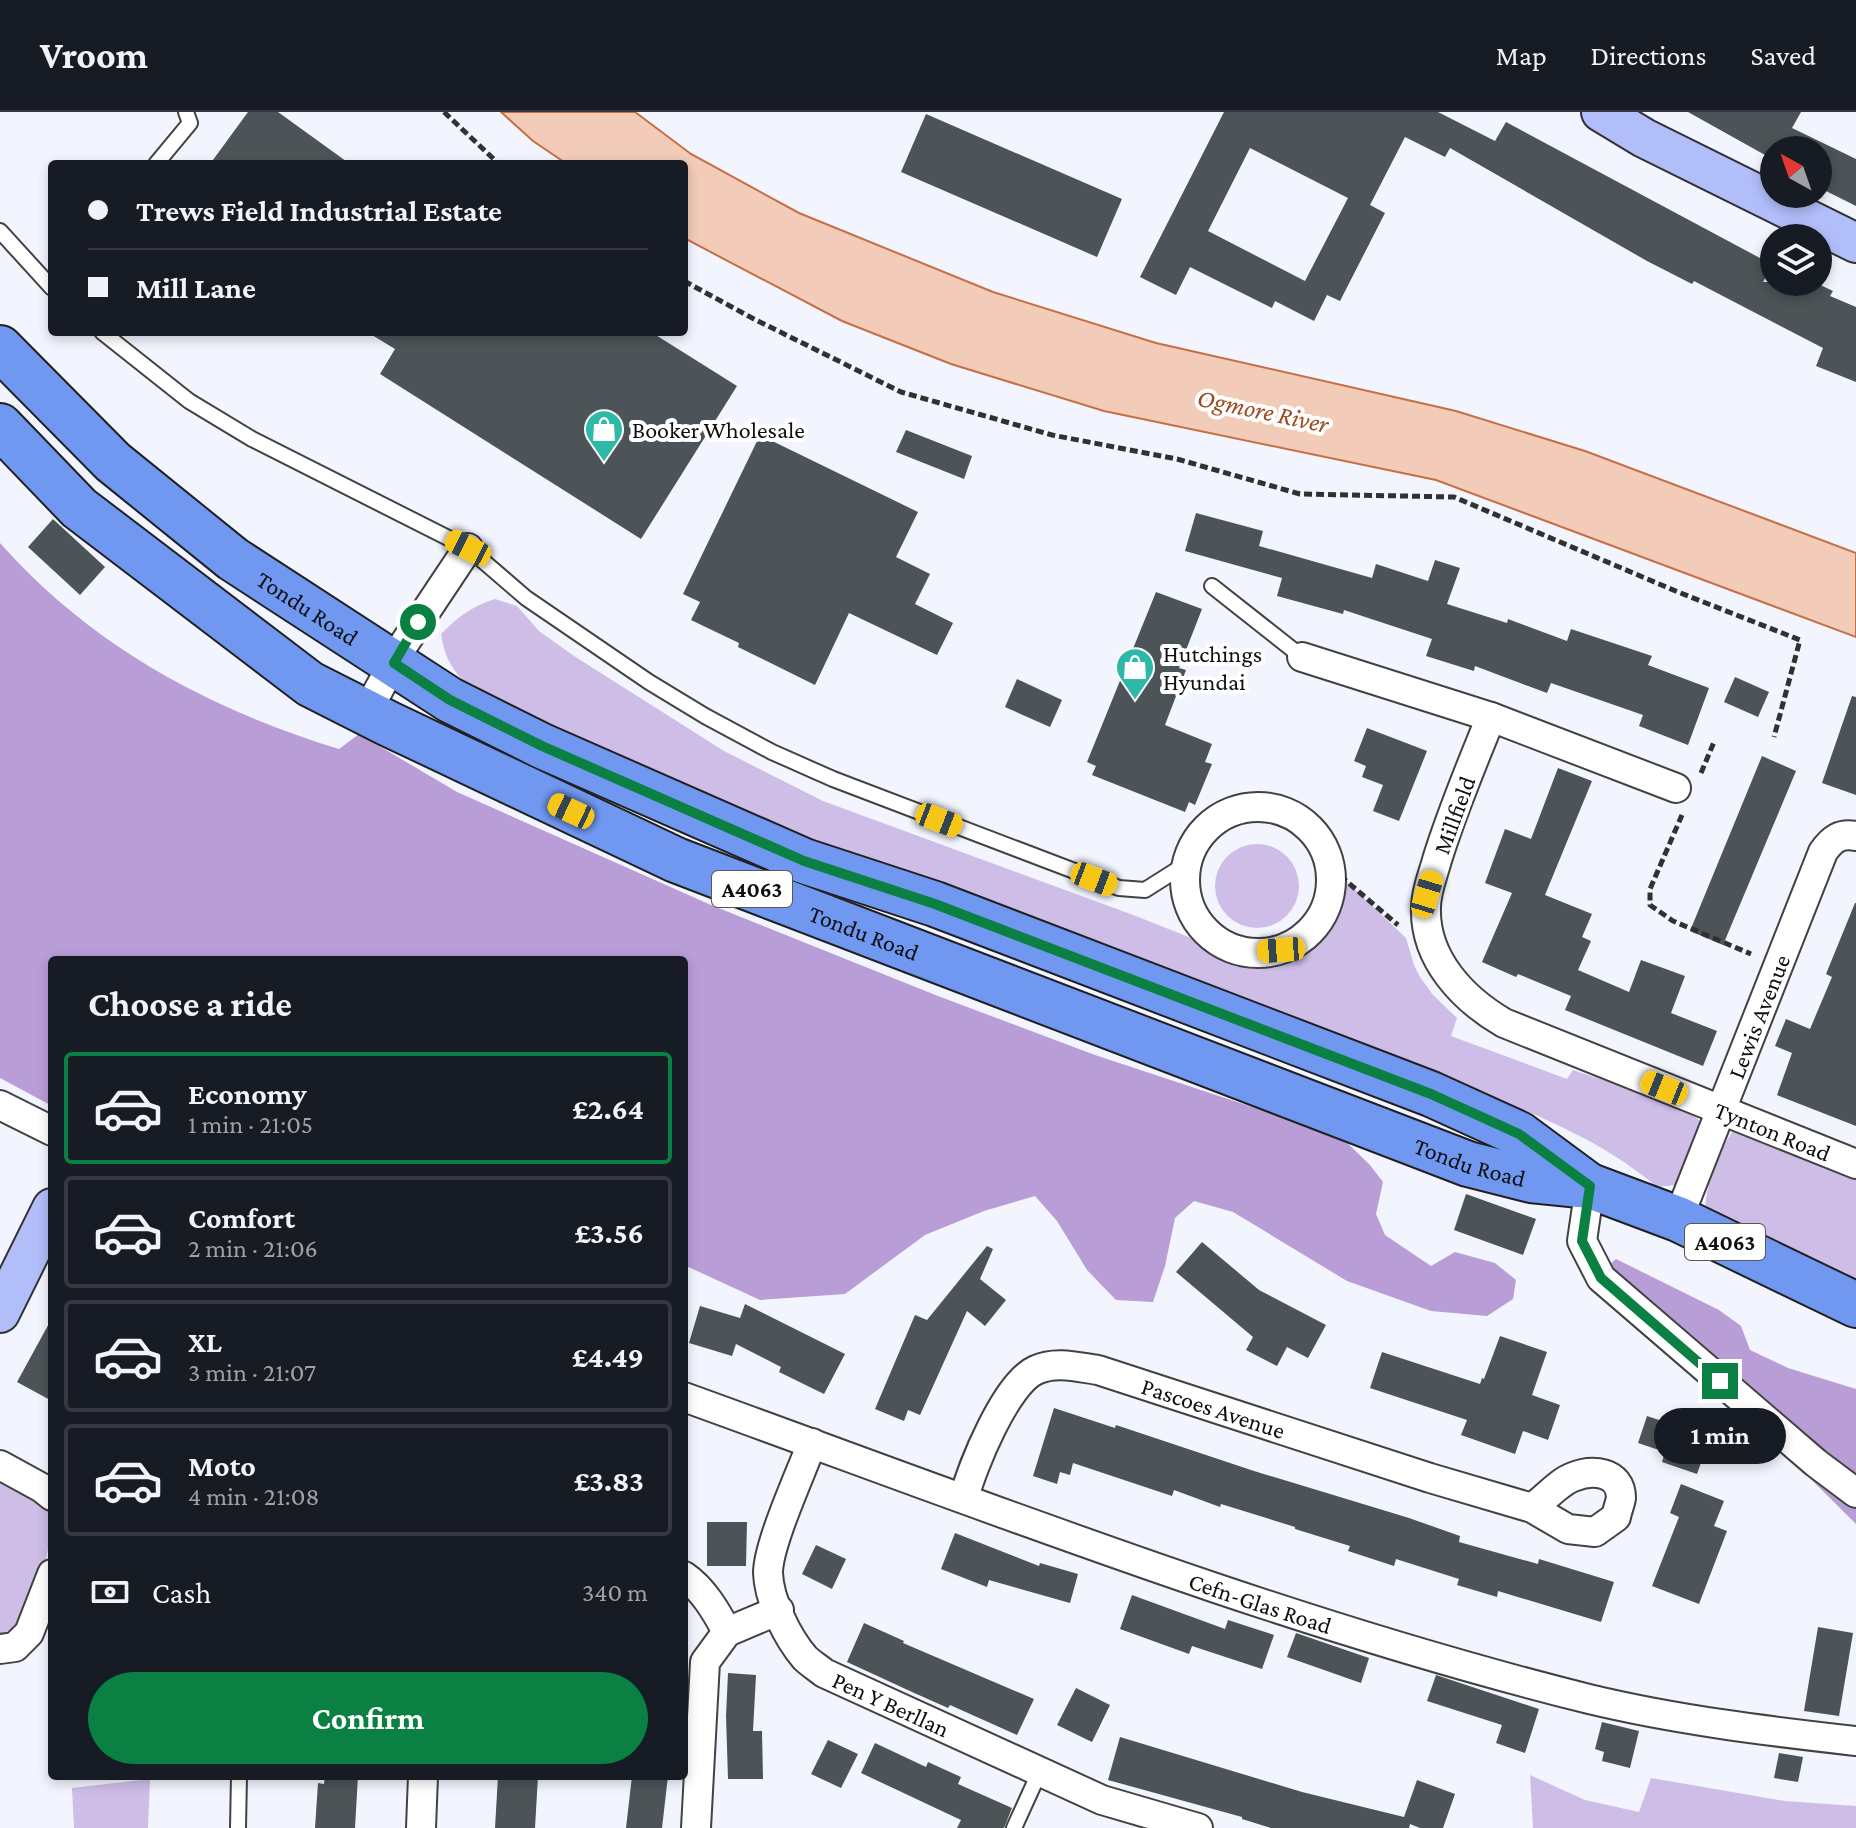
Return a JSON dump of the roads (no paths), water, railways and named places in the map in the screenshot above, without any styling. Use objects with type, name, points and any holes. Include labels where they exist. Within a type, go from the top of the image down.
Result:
[{"type":"main road","name":"Tondu Road","points":[[0,348],[113,462],[233,559],[450,700],[542,746],[804,861],[935,904],[1431,1094],[1519,1134],[1590,1186]]},
{"type":"main road","name":"Tondu Road","points":[[0,426],[79,508],[310,684],[518,787],[691,866],[1468,1164],[1531,1180],[1590,1186],[1678,1219],[1856,1305]]},
{"type":"street","points":[[1601,112],[1644,138],[1854,236]]},
{"type":"street","points":[[366,713],[394,663],[468,548]]},
{"type":"street","points":[[1302,657],[1491,717],[1686,792]]},
{"type":"street","name":"Millfield","points":[[1471,998],[1447,974],[1435,954],[1426,909],[1427,894],[1448,826],[1491,717]]},
{"type":"street","points":[[1249,807],[1281,809],[1304,821],[1323,844],[1331,868],[1331,891],[1323,916],[1304,938],[1281,950],[1243,953],[1219,943],[1200,926],[1192,912],[1185,887],[1186,864],[1196,841],[1213,821],[1225,814],[1249,807]]},
{"type":"street","name":"Lewis Avenue","points":[[1678,1219],[1823,852],[1831,841],[1841,835],[1856,836]]},
{"type":"street","name":"Tynton Road","points":[[1471,998],[1483,1011],[1504,1023],[1856,1164]]},
{"type":"street","points":[[0,1105],[48,1129]]},
{"type":"street","points":[[1590,1186],[1582,1241],[1601,1278],[1816,1463],[1856,1493]]},
{"type":"street","points":[[0,1313],[48,1216]]},
{"type":"street","name":"Pascoes Avenue","points":[[964,1498],[973,1466],[1023,1378],[1036,1370],[1060,1364],[1098,1370],[1532,1508]]},
{"type":"street","name":"Cefn-Glas Road","points":[[688,1398],[1143,1565],[1373,1639],[1591,1699],[1732,1726],[1856,1741]]},
{"type":"street","name":"Pen Y Berllan","points":[[812,1443],[772,1551],[768,1571],[771,1591],[788,1631],[804,1657],[824,1673],[1039,1773],[1102,1800],[1198,1828]]},
{"type":"street","points":[[0,1465],[48,1493]]},
{"type":"street","points":[[688,1579],[716,1611],[727,1632]]},
{"type":"street","points":[[0,1649],[15,1647],[29,1633],[48,1584]]},
{"type":"street","points":[[696,1828],[705,1662],[727,1632],[779,1610]]},
{"type":"street","points":[[421,1828],[423,1780]]},
{"type":"lane","points":[[159,160],[190,123],[186,112]]},
{"type":"lane","points":[[0,231],[48,280]]},
{"type":"lane","points":[[107,336],[189,401],[252,439],[468,548],[526,598],[649,682],[732,730],[833,779],[1119,888],[1145,890],[1186,864]]},
{"type":"lane","points":[[1212,586],[1302,657]]},
{"type":"lane","points":[[1014,1828],[1039,1773]]},
{"type":"lane","points":[[238,1828],[239,1780]]},
{"type":"water","name":"Ogmore River","points":[[501,112],[635,112],[691,154],[799,213],[993,292],[1156,343],[1456,411],[1585,451],[1856,553],[1856,637],[1436,480],[1104,411],[951,364],[842,321],[688,240],[688,160],[561,160],[533,141]]},
{"type":"place","name":"Booker Wholesale","points":[[604,463]]},
{"type":"place","name":"Hutchings Hyundai","points":[[1135,701]]}]
